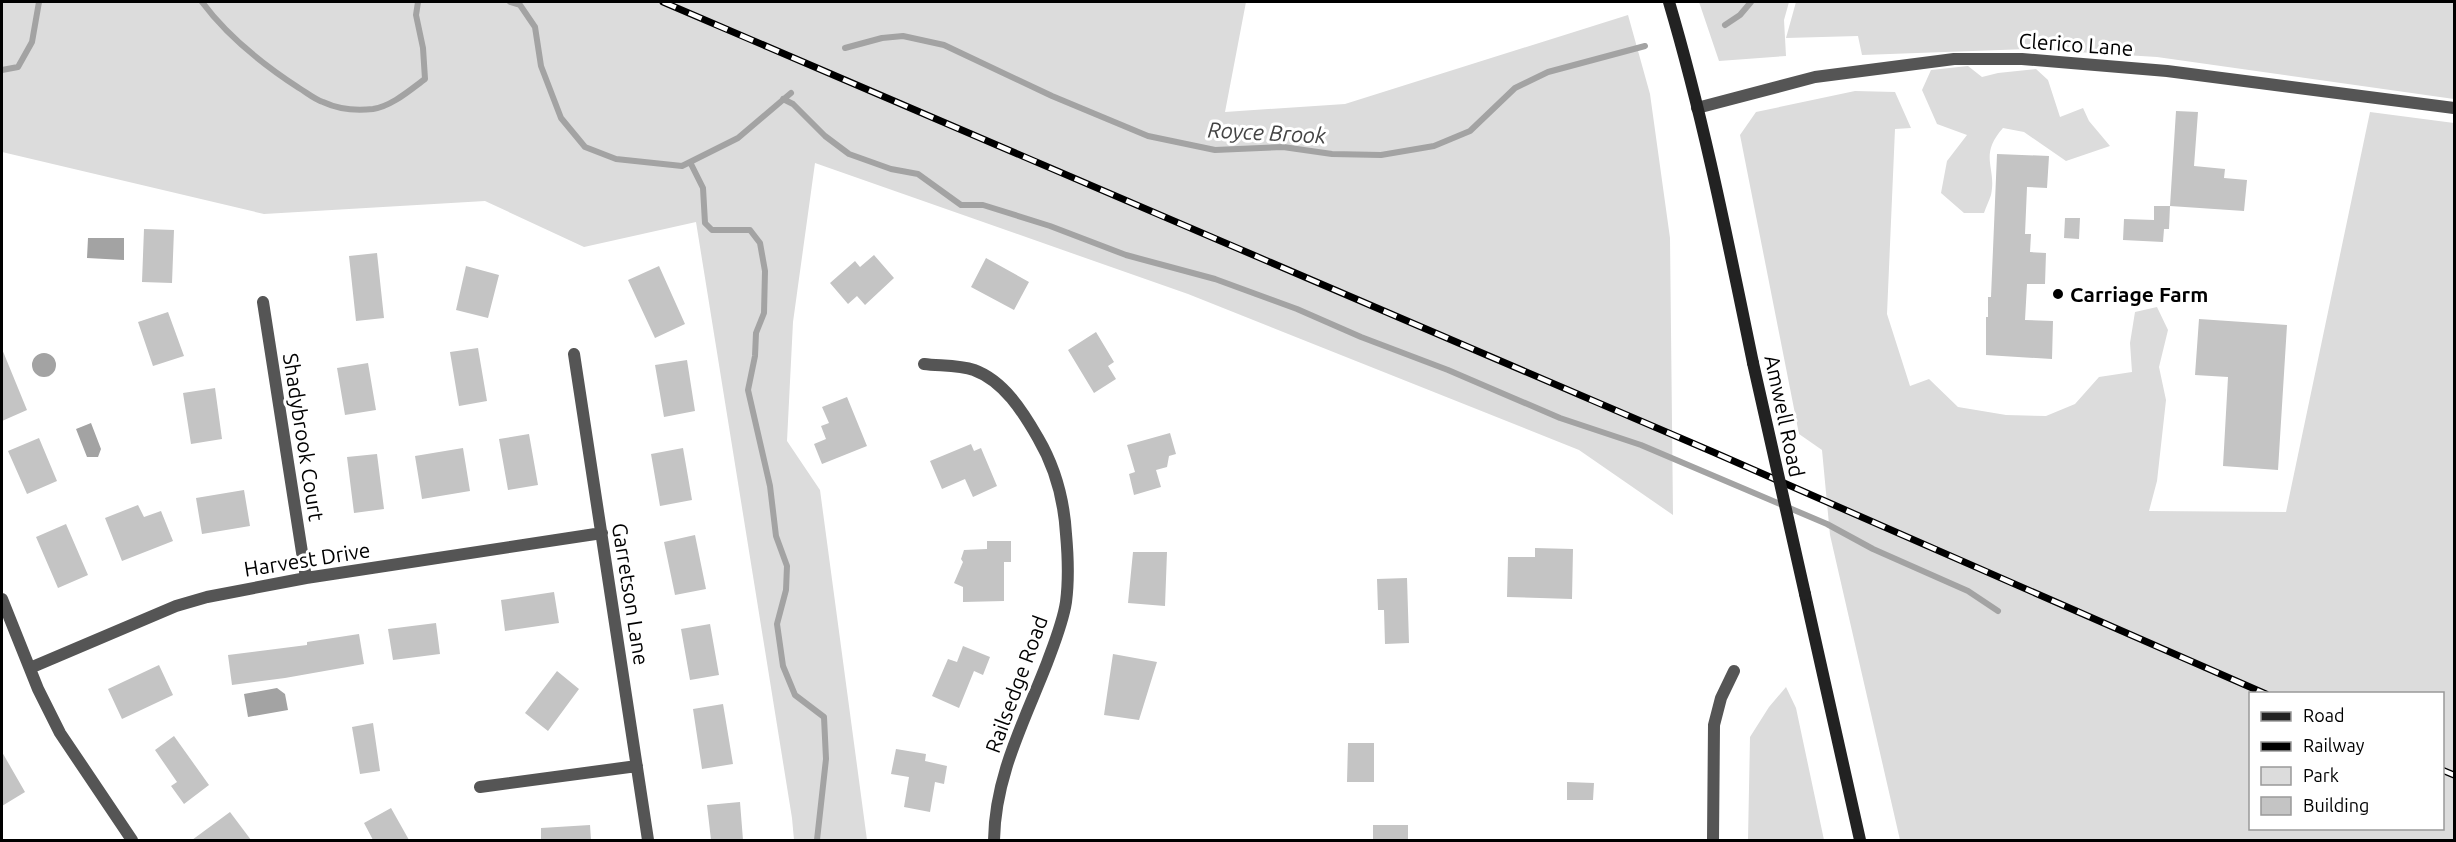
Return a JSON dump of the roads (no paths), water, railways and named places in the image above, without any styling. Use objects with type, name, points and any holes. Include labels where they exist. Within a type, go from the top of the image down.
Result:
[{"type":"main road","name":"Amwell Road","points":[[1669,2],[1697,108],[1860,840]]},
{"type":"street","name":"Clerico Lane","points":[[1697,108],[1815,77],[1954,59],[2022,59],[2168,71],[2454,108]]},
{"type":"street","name":"Shadybrook Court","points":[[263,302],[306,578]]},
{"type":"street","name":"Garretson Lane","points":[[574,354],[648,840]]},
{"type":"street","name":"Railsedge Road","points":[[924,364],[974,370],[1003,388],[1024,414],[1043,447],[1059,486],[1066,521],[1068,561],[1066,603],[1055,642],[1000,783],[994,840]]},
{"type":"street","name":"Harvest Drive","points":[[30,668],[176,606],[248,588],[602,533]]},
{"type":"street","points":[[2,599],[60,733],[132,840]]},
{"type":"street","points":[[1713,840],[1714,725],[1720,698],[1734,671]]},
{"type":"street","points":[[480,787],[637,766]]},
{"type":"waterway","name":"Royce Brook","points":[[2,70],[18,67],[32,42],[39,2]]},
{"type":"waterway","name":"Royce Brook","points":[[202,2],[234,38],[285,79],[320,101],[341,108],[360,110],[387,105],[425,79],[423,48],[416,15],[418,2]]},
{"type":"waterway","name":"Royce Brook","points":[[510,2],[520,5],[535,27],[541,66],[561,118],[585,147],[616,159],[682,166],[738,138],[791,93]]},
{"type":"waterway","name":"Royce Brook","points":[[1725,25],[1740,15],[1751,2]]},
{"type":"waterway","name":"Royce Brook","points":[[845,48],[882,38],[903,36],[944,45],[1052,96],[1148,136],[1215,150],[1283,147],[1332,154],[1381,155],[1434,146],[1470,131],[1515,88],[1548,72],[1645,46]]},
{"type":"waterway","points":[[783,99],[793,104],[825,136],[849,154],[891,169],[918,174],[961,205],[983,205],[1050,226],[1126,255],[1215,279],[1297,309],[1560,418],[1641,445],[1827,524],[1873,549],[1968,591],[1998,611]]},
{"type":"waterway","points":[[690,162],[703,188],[705,223],[712,230],[750,230],[760,243],[765,271],[764,313],[756,333],[755,356],[748,390],[770,486],[776,536],[787,566],[786,590],[777,624],[783,666],[795,695],[824,717],[826,759],[817,840]]},
{"type":"railway","points":[[663,2],[1713,452],[2261,692]]},
{"type":"railway","points":[[2444,771],[2454,775]]},
{"type":"place","name":"Carriage Farm","points":[[2058,294]]}]
